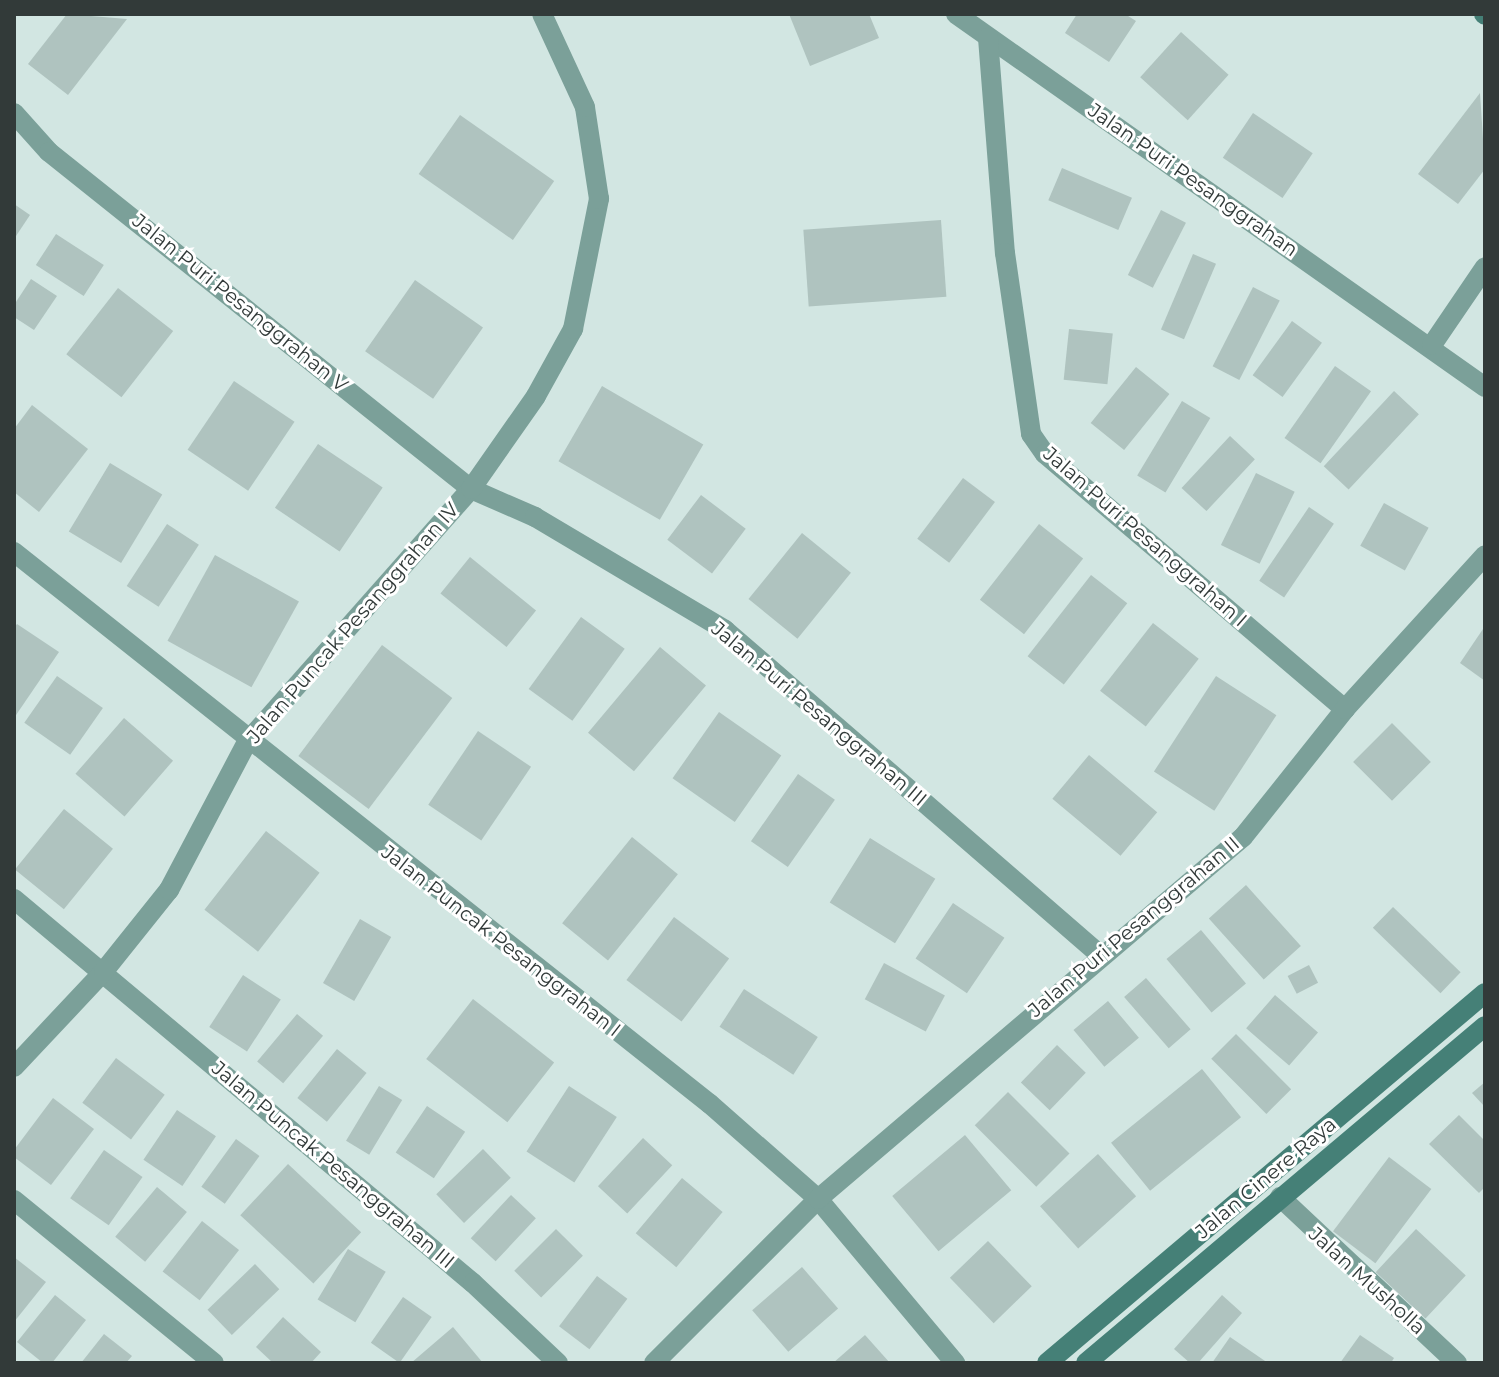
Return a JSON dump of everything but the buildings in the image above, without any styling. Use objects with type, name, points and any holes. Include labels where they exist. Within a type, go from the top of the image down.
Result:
[{"type":"main road","name":"Jalan Cinere Raya","points":[[1047,1363],[1485,993]]},
{"type":"main road","name":"Jalan Cinere Raya","points":[[1086,1363],[1485,1026]]},
{"type":"street","name":"Jalan Puncak Pesanggrahan IV","points":[[14,1067],[104,971],[169,890],[247,742],[471,489],[536,396],[573,329],[599,199],[585,107],[542,14]]},
{"type":"street","name":"Jalan Puri Pesanggrahan","points":[[956,14],[1432,345],[1485,387]]},
{"type":"street","name":"Jalan Puri Pesanggrahan I","points":[[988,38],[1005,253],[1031,434],[1045,454],[1345,709]]},
{"type":"street","name":"Jalan Puri Pesanggrahan V","points":[[14,113],[49,152],[471,489]]},
{"type":"street","points":[[1432,345],[1485,267]]},
{"type":"street","name":"Jalan Puri Pesanggrahan III","points":[[471,489],[535,517],[725,630],[1099,954]]},
{"type":"street","name":"Jalan Puncak Pesanggrahan I","points":[[14,552],[247,742],[710,1104],[818,1199],[955,1363]]},
{"type":"street","name":"Jalan Puri Pesanggrahan II","points":[[654,1363],[818,1199],[1099,954],[1243,837],[1345,709],[1485,555]]},
{"type":"street","name":"Jalan Puncak Pesanggrahan III","points":[[14,899],[104,971],[473,1283],[558,1363]]},
{"type":"street","name":"Jalan Musholla","points":[[1280,1197],[1457,1363]]},
{"type":"street","points":[[14,1200],[214,1363]]}]
